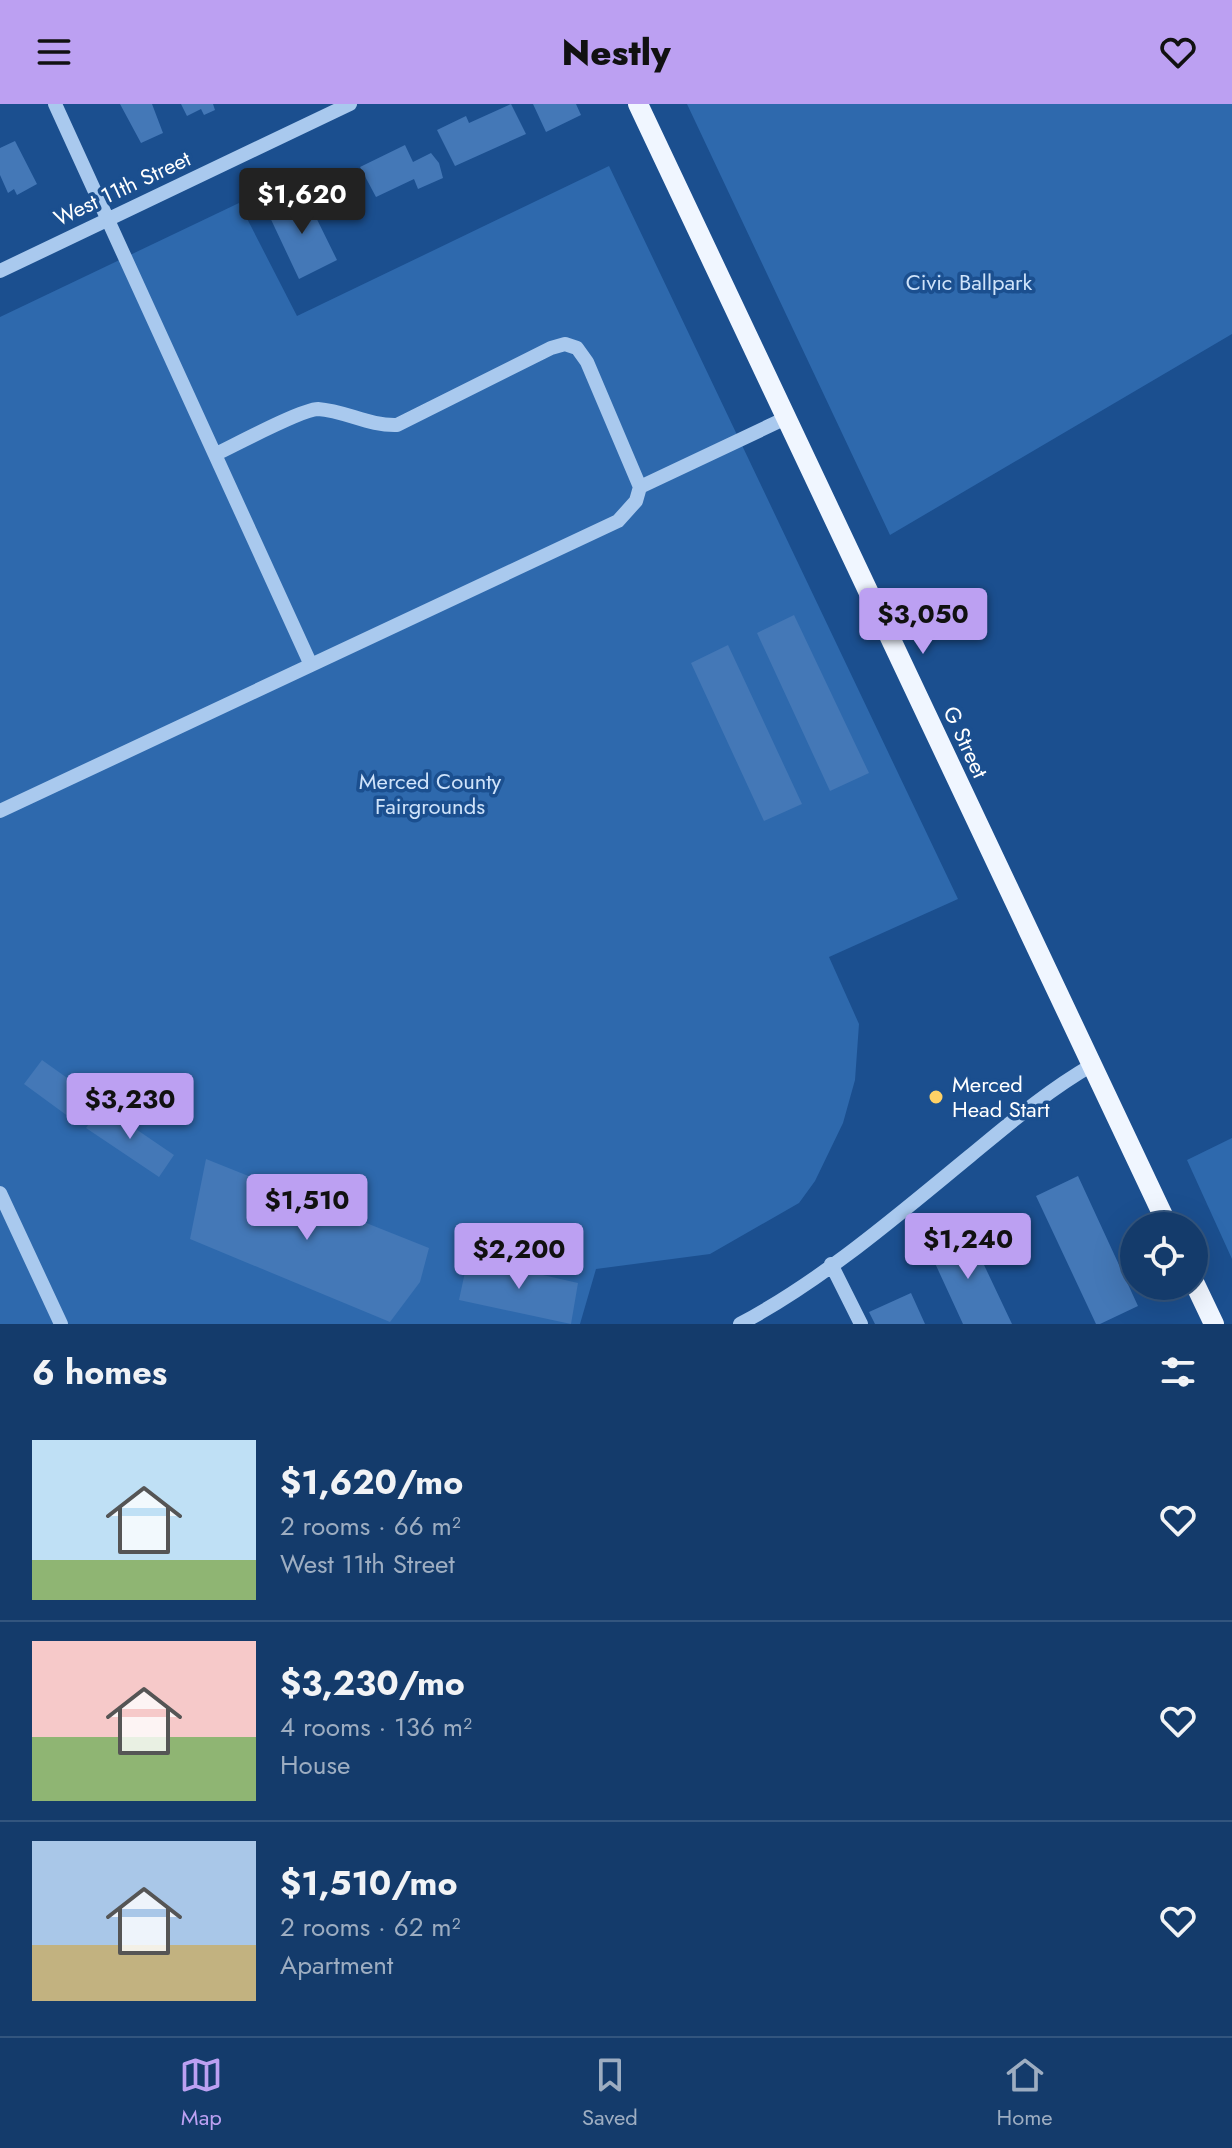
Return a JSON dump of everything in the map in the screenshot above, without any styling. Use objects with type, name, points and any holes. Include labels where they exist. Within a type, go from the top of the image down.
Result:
[{"type":"main road","name":"G Street","points":[[638,104],[1161,1212]]},
{"type":"main road","points":[[1203,1300],[1214,1324]]},
{"type":"street","points":[[55,104],[110,218],[311,665]]},
{"type":"street","name":"West 11th Street","points":[[0,271],[350,104]]},
{"type":"street","points":[[0,811],[618,521],[636,501],[640,487],[587,362],[577,348],[565,344],[551,348],[397,425],[377,425],[347,414],[314,409],[216,454]]},
{"type":"street","points":[[640,487],[786,418]]},
{"type":"street","points":[[740,1324],[778,1304],[1052,1088],[1092,1065]]},
{"type":"street","points":[[2,1203],[61,1324]]},
{"type":"street","points":[[831,1264],[861,1324]]},
{"type":"green space","name":"Civic Ballpark","points":[[687,104],[1232,104],[1232,334],[890,535]]},
{"type":"green space","name":"Merced County Fairgrounds","points":[[609,166],[958,899],[829,957],[859,1024],[855,1080],[843,1123],[815,1181],[799,1203],[710,1254],[596,1269],[580,1324],[0,1324],[0,317],[239,203],[297,316]]},
{"type":"green space","points":[[1232,1138],[1232,1259],[1187,1160]]},
{"type":"building","points":[[120,104],[152,104],[163,133],[141,143]]},
{"type":"building","points":[[181,104],[213,104],[215,110],[204,115],[201,109],[187,116]]},
{"type":"building","points":[[511,104],[526,134],[455,166],[437,130],[466,116],[469,123]]},
{"type":"building","points":[[533,104],[576,104],[581,115],[546,132]]},
{"type":"building","points":[[15,141],[37,184],[17,195],[14,189],[8,193],[0,175],[0,148]]},
{"type":"building","points":[[405,145],[413,162],[431,153],[439,163],[443,178],[418,189],[414,179],[376,197],[360,167]]},
{"type":"building","points":[[294,197],[297,202],[306,197],[337,260],[299,279],[267,211]]},
{"type":"building","points":[[794,615],[869,773],[830,791],[757,633]]},
{"type":"building","points":[[728,645],[802,804],[764,821],[691,663]]},
{"type":"building","points":[[42,1060],[98,1100],[80,1125],[24,1084]]},
{"type":"building","points":[[102,1106],[174,1155],[159,1177],[86,1128]]},
{"type":"building","points":[[206,1159],[429,1248],[420,1282],[390,1322],[190,1239]]},
{"type":"building","points":[[1078,1176],[1120,1267],[1120,1300],[1135,1300],[1138,1306],[1096,1324],[1036,1196]]},
{"type":"building","points":[[967,1229],[1012,1324],[963,1324],[928,1248]]},
{"type":"building","points":[[468,1258],[578,1283],[571,1324],[459,1300]]},
{"type":"building","points":[[911,1293],[925,1324],[875,1324],[869,1312]]},
{"type":"place","name":"Merced Head Start","points":[[936,1097]]}]
